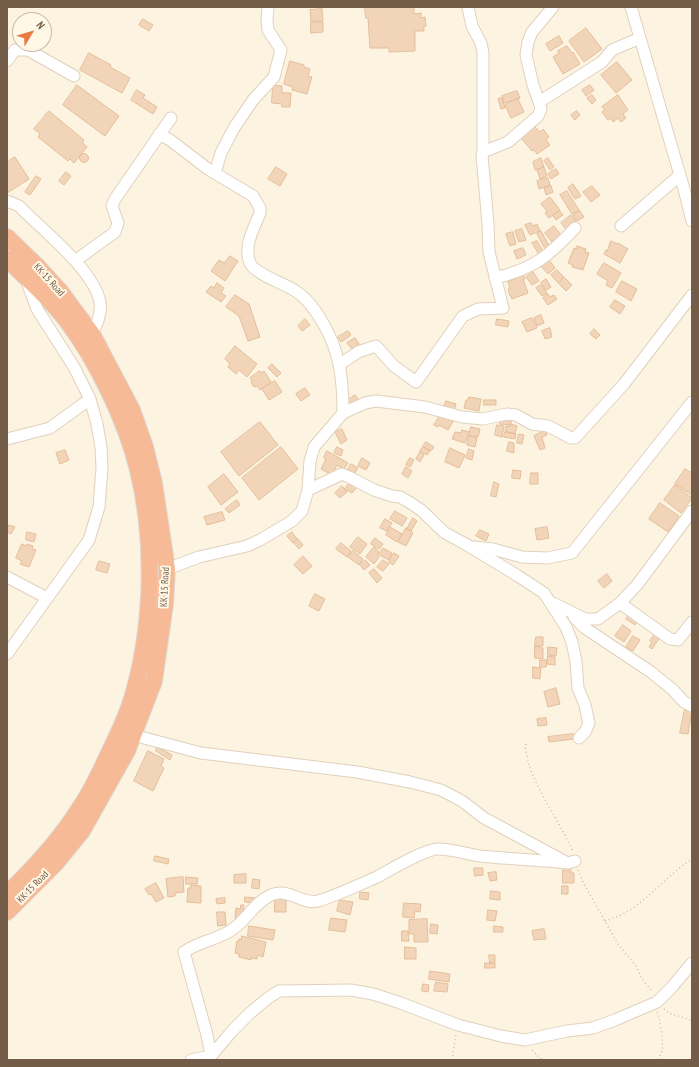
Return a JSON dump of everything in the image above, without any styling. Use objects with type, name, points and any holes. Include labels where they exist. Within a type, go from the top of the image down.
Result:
[{"type":"highway","name":"KK 15 Road","points":[[7,237],[60,291],[92,334],[132,410],[145,447],[154,483],[167,569],[165,604],[154,681],[127,752],[82,831],[56,863],[7,912]]},
{"type":"highway","name":"KK 15 Road","points":[[7,258],[51,301],[71,327],[96,366],[117,411],[128,437],[138,469],[145,505],[149,576],[147,625],[139,671],[129,707],[117,736],[81,807],[42,859],[7,894]]},
{"type":"street","points":[[216,173],[220,153],[234,128],[253,100],[274,77],[281,50],[268,30],[268,7]]},
{"type":"street","points":[[339,365],[358,352],[376,346],[394,366],[416,382],[463,316],[478,309],[503,308],[489,252],[482,155],[484,152],[482,43],[472,26],[468,7]]},
{"type":"street","points":[[484,152],[508,142],[538,116],[541,109],[540,102],[533,85],[526,54],[528,42],[532,32],[552,7]]},
{"type":"street","points":[[631,7],[692,220]]},
{"type":"street","points":[[540,102],[602,62],[612,50],[640,38]]},
{"type":"street","points":[[7,61],[11,49],[28,50],[74,76]]},
{"type":"street","points":[[75,261],[115,232],[118,223],[112,206],[115,199],[171,118]]},
{"type":"street","points":[[159,134],[253,196],[260,208],[260,213],[248,244],[251,264],[258,272],[296,291],[307,300],[324,326],[339,365],[343,413]]},
{"type":"street","points":[[621,226],[680,175]]},
{"type":"street","points":[[7,201],[19,206],[75,261],[96,289],[100,303],[99,321],[92,334]]},
{"type":"street","points":[[495,278],[514,274],[533,265],[558,246],[575,228]]},
{"type":"street","points":[[7,654],[88,540],[99,507],[102,468],[101,447],[97,424],[90,399],[74,367],[37,309],[25,277]]},
{"type":"street","points":[[167,569],[199,557],[247,546],[279,530],[292,521],[302,511],[308,490],[310,461],[314,447],[343,413],[365,403],[376,401],[425,407],[462,417],[483,419],[507,414],[516,415],[532,424],[548,426],[571,438],[574,438],[624,384],[692,295]]},
{"type":"street","points":[[7,439],[50,428],[90,399]]},
{"type":"street","points":[[469,546],[493,549],[522,557],[546,558],[572,553],[692,402]]},
{"type":"street","points":[[308,490],[342,474],[374,490],[400,497],[421,510],[445,533],[469,546],[544,593],[566,627],[572,642],[576,661],[578,688],[589,723],[585,732],[579,738]]},
{"type":"street","points":[[549,601],[585,619],[598,619],[620,603],[636,585],[692,511]]},
{"type":"street","points":[[7,577],[47,598]]},
{"type":"street","points":[[620,603],[670,640],[678,640],[692,622]]},
{"type":"street","points":[[569,612],[585,628],[651,672],[673,690],[684,702],[692,706]]},
{"type":"street","points":[[133,735],[201,752],[357,772],[410,782],[441,790],[462,800],[484,818],[571,862]]},
{"type":"street","points":[[211,1058],[207,1035],[184,952],[190,947],[218,938],[234,929],[253,907],[273,893],[286,893],[303,900],[316,901],[375,878],[416,856],[436,849],[480,856],[571,862]]},
{"type":"street","points":[[192,1060],[211,1058],[232,1031],[250,1013],[279,991],[351,990],[373,994],[458,1025],[501,1036],[525,1040],[567,1031],[593,1028],[657,1002],[692,963]]},
{"type":"path","points":[[526,744],[530,767],[546,802],[567,837],[573,852],[571,862],[618,944],[636,966],[642,979],[656,996],[657,1002],[655,1009],[660,1016],[662,1037],[662,1050],[658,1060]]},
{"type":"path","points":[[605,921],[623,914],[692,859]]},
{"type":"path","points":[[657,1002],[668,1014],[692,1020]]},
{"type":"path","points":[[452,1060],[458,1025]]},
{"type":"path","points":[[525,1040],[528,1046],[542,1060]]},
{"type":"building","points":[[365,7],[414,7],[414,14],[421,13],[421,18],[425,17],[426,26],[424,26],[424,31],[415,31],[415,51],[389,52],[389,48],[370,48],[368,18],[366,18]]},
{"type":"building","points":[[322,9],[323,21],[311,21],[310,10]]},
{"type":"building","points":[[143,19],[153,25],[149,31],[139,25]]},
{"type":"building","points":[[311,22],[323,22],[323,32],[311,33]]},
{"type":"building","points":[[586,28],[602,49],[584,62],[569,41]]},
{"type":"building","points":[[559,36],[563,43],[550,51],[546,44]]},
{"type":"building","points":[[567,46],[572,53],[573,52],[580,64],[563,74],[553,57],[559,53],[558,51]]},
{"type":"building","points":[[89,53],[111,65],[110,67],[130,78],[122,93],[80,70]]},
{"type":"building","points":[[290,61],[304,65],[304,67],[310,69],[308,76],[312,77],[307,94],[292,90],[293,87],[284,84]]},
{"type":"building","points":[[617,62],[632,80],[616,93],[601,75]]},
{"type":"building","points":[[77,85],[119,116],[105,136],[63,105]]},
{"type":"building","points":[[273,85],[282,86],[282,93],[291,93],[290,107],[282,107],[282,104],[272,103]]},
{"type":"building","points":[[590,85],[594,90],[586,96],[582,90]]},
{"type":"building","points":[[137,90],[145,95],[143,98],[157,107],[153,114],[131,100]]},
{"type":"building","points":[[517,91],[520,98],[504,103],[502,96]]},
{"type":"building","points":[[592,95],[596,100],[592,104],[587,98]]},
{"type":"building","points":[[618,95],[628,110],[623,114],[626,118],[621,122],[618,118],[613,122],[611,118],[608,120],[602,112],[605,110],[602,107]]},
{"type":"building","points":[[502,98],[505,108],[501,109],[498,99]]},
{"type":"building","points":[[518,99],[524,112],[511,118],[505,105]]},
{"type":"building","points":[[49,111],[84,140],[82,142],[87,147],[74,163],[70,159],[68,161],[38,137],[40,134],[34,129]]},
{"type":"building","points":[[577,111],[580,115],[575,120],[571,115]]},
{"type":"building","points":[[535,127],[540,132],[543,129],[549,137],[546,140],[550,145],[537,154],[534,150],[532,151],[521,138]]},
{"type":"building","points":[[82,154],[86,154],[88,158],[86,162],[82,162],[80,160],[80,156]]},
{"type":"building","points":[[15,157],[29,179],[7,193],[7,162]]},
{"type":"building","points":[[541,158],[544,167],[535,170],[533,162]]},
{"type":"building","points":[[548,158],[554,167],[550,170],[544,161]]},
{"type":"building","points":[[276,167],[287,174],[280,186],[268,179]]},
{"type":"building","points":[[544,167],[547,176],[540,179],[537,170]]},
{"type":"building","points":[[556,169],[559,174],[551,179],[548,174]]},
{"type":"building","points":[[66,172],[71,176],[64,185],[59,181]]},
{"type":"building","points":[[36,176],[41,179],[30,195],[25,192]]},
{"type":"building","points":[[548,178],[550,185],[539,189],[537,181]]},
{"type":"building","points":[[573,184],[581,196],[575,199],[568,188]]},
{"type":"building","points":[[551,186],[553,192],[546,195],[544,188]]},
{"type":"building","points":[[592,186],[600,195],[591,202],[583,192]]},
{"type":"building","points":[[567,191],[579,210],[572,214],[560,195]]},
{"type":"building","points":[[550,197],[560,210],[549,218],[545,213],[547,211],[541,204]]},
{"type":"building","points":[[560,211],[563,215],[556,220],[553,216]]},
{"type":"building","points":[[580,211],[584,217],[577,221],[573,215]]},
{"type":"building","points":[[571,215],[576,221],[566,229],[561,223]]},
{"type":"building","points":[[531,223],[533,226],[537,224],[540,231],[530,235],[525,225]]},
{"type":"building","points":[[554,226],[561,235],[552,242],[545,233]]},
{"type":"building","points":[[522,229],[526,240],[519,242],[515,231]]},
{"type":"building","points":[[541,231],[551,249],[546,251],[537,234]]},
{"type":"building","points":[[513,232],[516,244],[510,246],[506,234]]},
{"type":"building","points":[[537,241],[544,253],[540,256],[532,243]]},
{"type":"building","points":[[611,241],[628,249],[620,263],[604,254],[606,250],[607,251]]},
{"type":"building","points":[[577,246],[586,249],[585,252],[589,253],[583,270],[572,267],[573,265],[568,263],[574,248],[577,249]]},
{"type":"building","points":[[523,248],[526,255],[517,259],[514,251]]},
{"type":"building","points":[[230,256],[238,261],[225,281],[211,271],[219,260],[224,263]]},
{"type":"building","points":[[549,260],[555,268],[548,274],[541,266]]},
{"type":"building","points":[[604,263],[621,273],[612,288],[606,285],[608,281],[597,274]]},
{"type":"building","points":[[557,270],[564,277],[558,283],[551,275]]},
{"type":"building","points":[[533,272],[539,281],[532,285],[526,277]]},
{"type":"building","points":[[523,274],[525,279],[523,279],[528,293],[512,299],[508,289],[510,289],[508,282],[515,279],[514,276]]},
{"type":"building","points":[[565,278],[572,285],[566,291],[559,284]]},
{"type":"building","points":[[546,279],[551,287],[546,290],[541,283]]},
{"type":"building","points":[[622,281],[637,289],[631,301],[616,292]]},
{"type":"building","points":[[217,283],[224,288],[221,293],[226,296],[221,302],[206,292],[211,286],[214,288]]},
{"type":"building","points":[[541,285],[547,293],[542,296],[536,288]]},
{"type":"building","points":[[548,294],[550,297],[554,295],[557,299],[548,305],[543,298]]},
{"type":"building","points":[[235,295],[249,304],[260,337],[248,341],[239,316],[226,307]]},
{"type":"building","points":[[615,300],[625,306],[620,314],[610,307]]},
{"type":"building","points":[[541,315],[544,323],[537,326],[534,318]]},
{"type":"building","points":[[532,318],[537,328],[527,332],[522,322]]},
{"type":"building","points":[[305,319],[310,325],[302,331],[298,326]]},
{"type":"building","points":[[497,319],[509,321],[508,327],[496,325]]},
{"type":"building","points":[[550,328],[552,337],[545,339],[542,331]]},
{"type":"building","points":[[594,329],[600,335],[596,339],[590,334]]},
{"type":"building","points":[[348,331],[351,335],[341,342],[338,337]]},
{"type":"building","points":[[355,338],[359,344],[352,349],[347,343]]},
{"type":"building","points":[[235,346],[257,364],[247,377],[239,370],[236,374],[228,367],[230,364],[225,359]]},
{"type":"building","points":[[272,364],[281,373],[277,377],[268,368]]},
{"type":"building","points":[[260,371],[261,373],[264,371],[271,382],[260,390],[257,386],[254,387],[250,378]]},
{"type":"building","points":[[275,381],[282,392],[269,400],[262,389]]},
{"type":"building","points":[[305,388],[310,395],[301,401],[296,394]]},
{"type":"building","points":[[355,395],[359,400],[351,406],[347,401]]},
{"type":"building","points":[[469,397],[481,399],[479,411],[464,408],[466,400],[468,400]]},
{"type":"building","points":[[484,400],[496,400],[496,405],[484,405]]},
{"type":"building","points":[[446,401],[456,404],[454,411],[444,408]]},
{"type":"building","points":[[443,411],[455,418],[448,430],[439,425],[438,427],[434,425]]},
{"type":"building","points":[[501,419],[512,419],[510,425],[500,424]]},
{"type":"building","points":[[260,422],[278,445],[239,476],[221,452]]},
{"type":"building","points":[[511,424],[517,426],[515,434],[505,431],[506,426],[510,426]]},
{"type":"building","points":[[497,425],[504,426],[502,437],[495,435]]},
{"type":"building","points":[[471,427],[480,429],[478,437],[469,435]]},
{"type":"building","points":[[342,429],[347,440],[341,444],[335,432]]},
{"type":"building","points":[[462,430],[469,432],[465,443],[452,439],[455,432],[461,433]]},
{"type":"building","points":[[545,431],[547,435],[542,437],[545,448],[540,450],[534,436]]},
{"type":"building","points":[[505,432],[516,434],[515,439],[504,437]]},
{"type":"building","points":[[519,434],[524,435],[522,444],[517,443]]},
{"type":"building","points":[[469,436],[477,438],[475,447],[467,445]]},
{"type":"building","points":[[426,442],[434,447],[431,451],[423,446]]},
{"type":"building","points":[[509,442],[514,443],[514,453],[507,451]]},
{"type":"building","points":[[281,447],[298,469],[259,500],[242,478]]},
{"type":"building","points":[[337,447],[343,450],[341,456],[334,453]]},
{"type":"building","points":[[423,447],[430,451],[427,455],[420,451]]},
{"type":"building","points":[[450,448],[465,455],[459,468],[445,462]]},
{"type":"building","points":[[469,449],[474,451],[472,460],[466,458]]},
{"type":"building","points":[[65,450],[69,460],[60,464],[56,453]]},
{"type":"building","points":[[327,451],[348,463],[344,469],[337,465],[332,475],[321,469],[326,459],[324,458]]},
{"type":"building","points":[[420,452],[424,455],[420,462],[416,459]]},
{"type":"building","points":[[362,458],[370,463],[366,470],[358,466]]},
{"type":"building","points":[[410,458],[414,460],[410,467],[406,465]]},
{"type":"building","points":[[351,464],[358,468],[354,474],[347,471]]},
{"type":"building","points":[[406,467],[412,471],[408,478],[402,474]]},
{"type":"building","points":[[685,469],[692,473],[692,495],[675,484]]},
{"type":"building","points":[[513,470],[521,471],[520,479],[512,478]]},
{"type":"building","points":[[531,473],[538,473],[538,484],[530,484]]},
{"type":"building","points":[[224,474],[238,492],[221,505],[208,487]]},
{"type":"building","points":[[350,482],[357,487],[352,493],[345,489]]},
{"type":"building","points":[[494,482],[499,484],[496,497],[491,496]]},
{"type":"building","points":[[675,485],[692,498],[681,513],[664,500]]},
{"type":"building","points":[[342,486],[347,492],[340,498],[335,493]]},
{"type":"building","points":[[237,500],[240,505],[229,513],[225,509]]},
{"type":"building","points":[[660,503],[679,516],[668,532],[649,519]]},
{"type":"building","points":[[395,511],[407,518],[402,526],[390,519]]},
{"type":"building","points":[[222,512],[225,520],[207,525],[204,517]]},
{"type":"building","points":[[413,518],[417,521],[411,531],[407,529]]},
{"type":"building","points":[[385,519],[392,523],[387,531],[380,528]]},
{"type":"building","points":[[9,525],[15,527],[11,534],[7,532]]},
{"type":"building","points":[[390,527],[402,534],[397,542],[386,535]]},
{"type":"building","points":[[547,527],[549,538],[537,540],[535,529]]},
{"type":"building","points":[[406,528],[413,533],[406,546],[398,542]]},
{"type":"building","points":[[480,530],[489,534],[486,541],[476,536]]},
{"type":"building","points":[[27,532],[36,534],[34,542],[26,540]]},
{"type":"building","points":[[292,532],[297,539],[293,543],[287,536]]},
{"type":"building","points":[[358,537],[367,544],[360,554],[350,547]]},
{"type":"building","points":[[375,538],[383,544],[379,549],[371,544]]},
{"type":"building","points":[[298,539],[303,545],[299,549],[294,543]]},
{"type":"building","points":[[341,543],[351,551],[347,557],[336,549]]},
{"type":"building","points":[[22,544],[33,546],[32,549],[36,550],[29,567],[20,564],[22,561],[16,558]]},
{"type":"building","points":[[374,547],[379,552],[377,555],[379,557],[374,564],[366,557]]},
{"type":"building","points":[[383,548],[392,553],[389,560],[379,555]]},
{"type":"building","points":[[353,551],[363,559],[359,565],[348,557]]},
{"type":"building","points":[[394,553],[399,556],[393,565],[389,562]]},
{"type":"building","points":[[303,556],[312,566],[303,574],[294,565]]},
{"type":"building","points":[[365,560],[370,565],[364,570],[360,565]]},
{"type":"building","points":[[383,560],[389,564],[383,571],[377,567]]},
{"type":"building","points":[[99,561],[110,564],[107,573],[96,570]]},
{"type":"building","points":[[374,569],[382,578],[377,583],[369,573]]},
{"type":"building","points":[[607,574],[612,581],[604,588],[598,581]]},
{"type":"building","points":[[315,594],[325,599],[319,611],[309,606]]},
{"type":"building","points":[[630,613],[639,619],[635,625],[626,619]]},
{"type":"building","points":[[623,625],[631,631],[624,642],[615,636]]},
{"type":"building","points":[[655,634],[660,637],[652,649],[649,647],[652,642],[650,641]]},
{"type":"building","points":[[633,636],[640,640],[633,651],[626,647]]},
{"type":"building","points":[[536,637],[543,637],[543,646],[535,646]]},
{"type":"building","points":[[535,646],[543,648],[543,659],[535,658]]},
{"type":"building","points":[[548,647],[557,648],[556,656],[548,655]]},
{"type":"building","points":[[548,656],[555,657],[555,665],[547,664]]},
{"type":"building","points":[[540,660],[547,660],[546,667],[540,667]]},
{"type":"building","points":[[533,667],[541,668],[540,679],[533,678]]},
{"type":"building","points":[[556,688],[560,704],[548,707],[544,692]]},
{"type":"building","points":[[685,709],[692,711],[688,734],[680,733]]},
{"type":"building","points":[[546,718],[547,725],[538,726],[537,719]]},
{"type":"building","points":[[573,734],[574,739],[549,742],[548,737]]},
{"type":"building","points":[[157,747],[172,755],[170,760],[156,751]]},
{"type":"building","points":[[148,751],[164,759],[161,766],[164,768],[153,791],[134,781]]},
{"type":"building","points":[[155,856],[169,859],[168,864],[154,861]]},
{"type":"building","points":[[474,868],[483,868],[483,875],[475,876]]},
{"type":"building","points":[[563,870],[571,870],[571,873],[574,873],[574,883],[563,883]]},
{"type":"building","points":[[496,872],[497,880],[490,881],[488,873]]},
{"type":"building","points":[[246,874],[246,883],[234,883],[234,875]]},
{"type":"building","points":[[183,877],[184,892],[175,893],[175,896],[168,897],[166,879]]},
{"type":"building","points":[[186,877],[198,878],[197,884],[186,884]]},
{"type":"building","points":[[253,879],[260,880],[259,889],[252,888]]},
{"type":"building","points":[[156,883],[164,898],[156,902],[151,894],[149,895],[145,889]]},
{"type":"building","points":[[191,885],[201,886],[201,903],[187,902],[188,888],[191,888]]},
{"type":"building","points":[[562,886],[568,886],[568,894],[562,894]]},
{"type":"building","points":[[491,891],[500,892],[500,900],[490,899]]},
{"type":"building","points":[[360,892],[369,893],[368,900],[360,899]]},
{"type":"building","points":[[245,897],[256,898],[256,903],[245,902]]},
{"type":"building","points":[[275,897],[286,897],[286,912],[275,912]]},
{"type":"building","points":[[225,898],[225,903],[217,904],[216,899]]},
{"type":"building","points":[[340,900],[353,902],[350,915],[337,911]]},
{"type":"building","points":[[404,903],[421,904],[420,912],[415,911],[414,918],[403,917]]},
{"type":"building","points":[[241,905],[244,905],[242,919],[235,918],[236,908],[240,909]]},
{"type":"building","points":[[488,910],[497,911],[495,921],[487,920]]},
{"type":"building","points":[[217,912],[225,912],[226,925],[218,926]]},
{"type":"building","points":[[331,918],[347,920],[345,932],[329,930]]},
{"type":"building","points":[[427,919],[428,942],[414,942],[414,934],[409,934],[409,920]]},
{"type":"building","points":[[431,924],[438,925],[437,934],[430,933]]},
{"type":"building","points":[[249,926],[275,930],[273,940],[248,936]]},
{"type":"building","points":[[494,926],[503,927],[503,932],[494,932]]},
{"type":"building","points":[[544,929],[546,939],[534,940],[532,931]]},
{"type":"building","points":[[402,931],[408,931],[409,941],[402,941]]},
{"type":"building","points":[[242,936],[266,942],[263,957],[258,955],[257,959],[251,958],[251,960],[239,957],[239,954],[235,953],[237,941],[238,942],[239,939],[241,939]]},
{"type":"building","points":[[405,947],[416,948],[416,959],[405,959]]},
{"type":"building","points":[[489,955],[495,955],[495,962],[490,963]]},
{"type":"building","points":[[485,963],[495,963],[495,968],[485,968]]},
{"type":"building","points":[[430,971],[450,974],[449,982],[429,979]]},
{"type":"building","points":[[436,982],[448,984],[447,992],[434,991]]},
{"type":"building","points":[[423,984],[429,985],[428,992],[422,991]]}]
